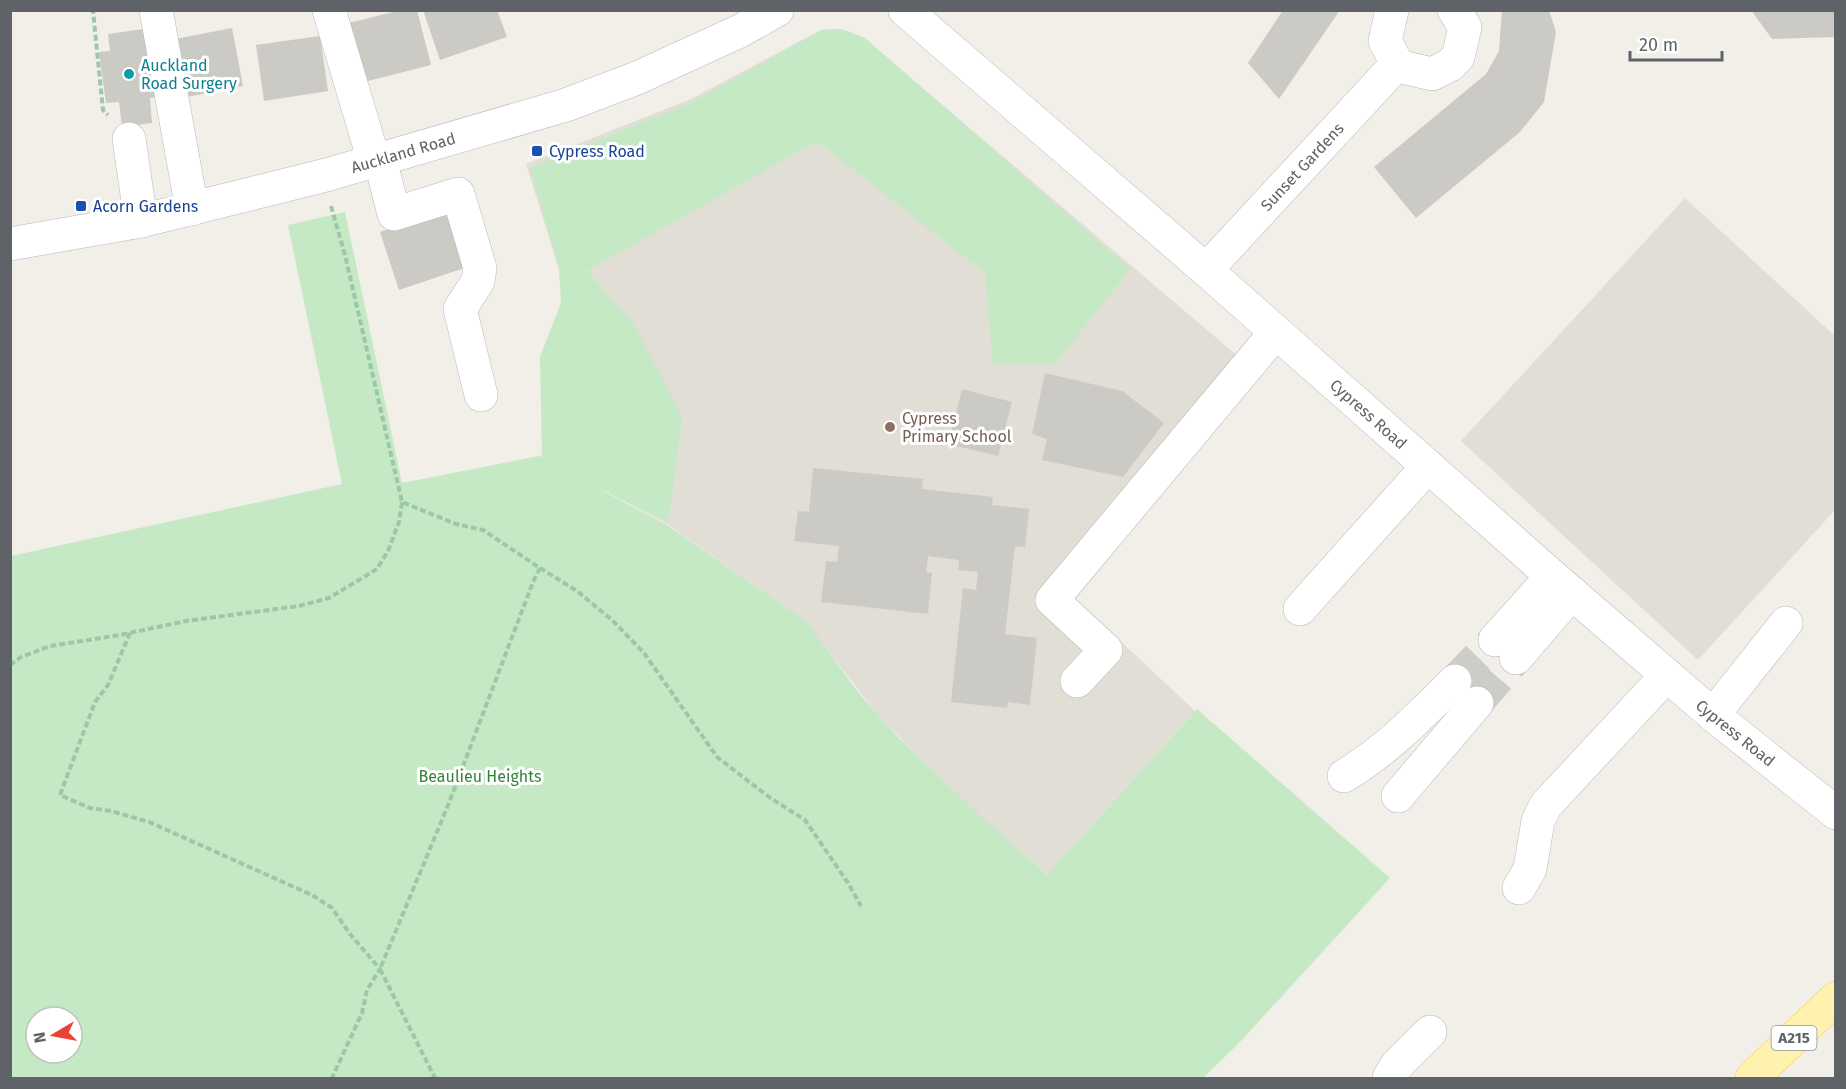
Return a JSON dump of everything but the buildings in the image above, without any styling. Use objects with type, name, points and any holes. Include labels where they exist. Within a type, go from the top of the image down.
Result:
[{"type":"main road","name":"A215","points":[[1752,1078],[1836,998]]},
{"type":"street","points":[[156,10],[192,209]]},
{"type":"street","points":[[329,10],[394,214],[458,194],[480,268],[478,281],[459,309],[481,395]]},
{"type":"street","name":"Auckland Road","points":[[10,244],[141,221],[326,176],[566,105],[740,32],[777,10]]},
{"type":"street","name":"Cypress Road","points":[[905,10],[1206,270],[1666,675],[1836,813]]},
{"type":"street","points":[[1392,10],[1385,41],[1397,64],[1432,74],[1450,66],[1458,57],[1465,27],[1454,10]]},
{"type":"street","name":"Sunset Gardens","points":[[1206,270],[1397,64]]},
{"type":"street","points":[[129,139],[141,221]]},
{"type":"street","points":[[1077,681],[1106,650],[1052,600],[1276,332]]},
{"type":"street","points":[[1300,609],[1428,466]]},
{"type":"street","points":[[1505,649],[1562,585]]},
{"type":"street","points":[[1713,715],[1786,623]]},
{"type":"street","points":[[1519,888],[1530,869],[1538,821],[1546,805],[1666,675]]},
{"type":"street","points":[[1344,776],[1466,692],[1398,796]]},
{"type":"street","points":[[1389,1078],[1397,1065],[1430,1032]]},
{"type":"path","points":[[96,10],[93,11],[103,111],[129,139]]},
{"type":"path","points":[[10,665],[21,657],[50,646],[186,621],[298,606],[328,598],[377,569],[388,551],[399,522],[402,502],[345,255],[331,207],[326,176]]},
{"type":"path","points":[[402,502],[456,524],[483,531],[577,591],[612,620],[644,653],[717,758],[769,797],[805,820],[861,906]]},
{"type":"path","points":[[332,1078],[362,1012],[367,990],[380,969],[449,803],[540,568]]},
{"type":"path","points":[[130,633],[108,685],[95,702],[60,795],[90,808],[111,811],[149,822],[312,895],[332,908],[350,934],[380,969],[435,1078]]},
{"type":"shaded area","name":"Cypress Primary School","points":[[838,29],[865,39],[1248,365],[1066,590],[1195,711],[1047,875],[960,799],[878,715],[805,621],[667,524],[540,456],[599,397],[526,164],[689,100],[821,30]]},
{"type":"shaded area","points":[[1685,198],[1836,337],[1835,510],[1698,660],[1461,441]]},
{"type":"green space","name":"Beaulieu Heights","points":[[840,29],[865,38],[1130,269],[1056,363],[993,365],[985,273],[817,141],[587,271],[635,326],[682,417],[668,522],[592,485],[667,525],[807,622],[858,692],[897,736],[975,811],[1047,875],[1197,709],[1390,878],[1239,1043],[1203,1078],[11,1078],[11,556],[342,484],[288,225],[345,212],[402,483],[539,456],[542,458],[540,357],[561,303],[559,268],[530,168],[691,103],[821,30]]},
{"type":"tunnel","points":[[1455,681],[1495,640]]},
{"type":"tunnel","points":[[1477,703],[1516,658]]},
{"type":"place","name":"Auckland Road Surgery","points":[[129,74]]},
{"type":"place","name":"Cypress Road","points":[[537,151]]},
{"type":"place","name":"Acorn Gardens","points":[[81,206]]},
{"type":"place","name":"Cypress Primary School","points":[[890,427]]}]
